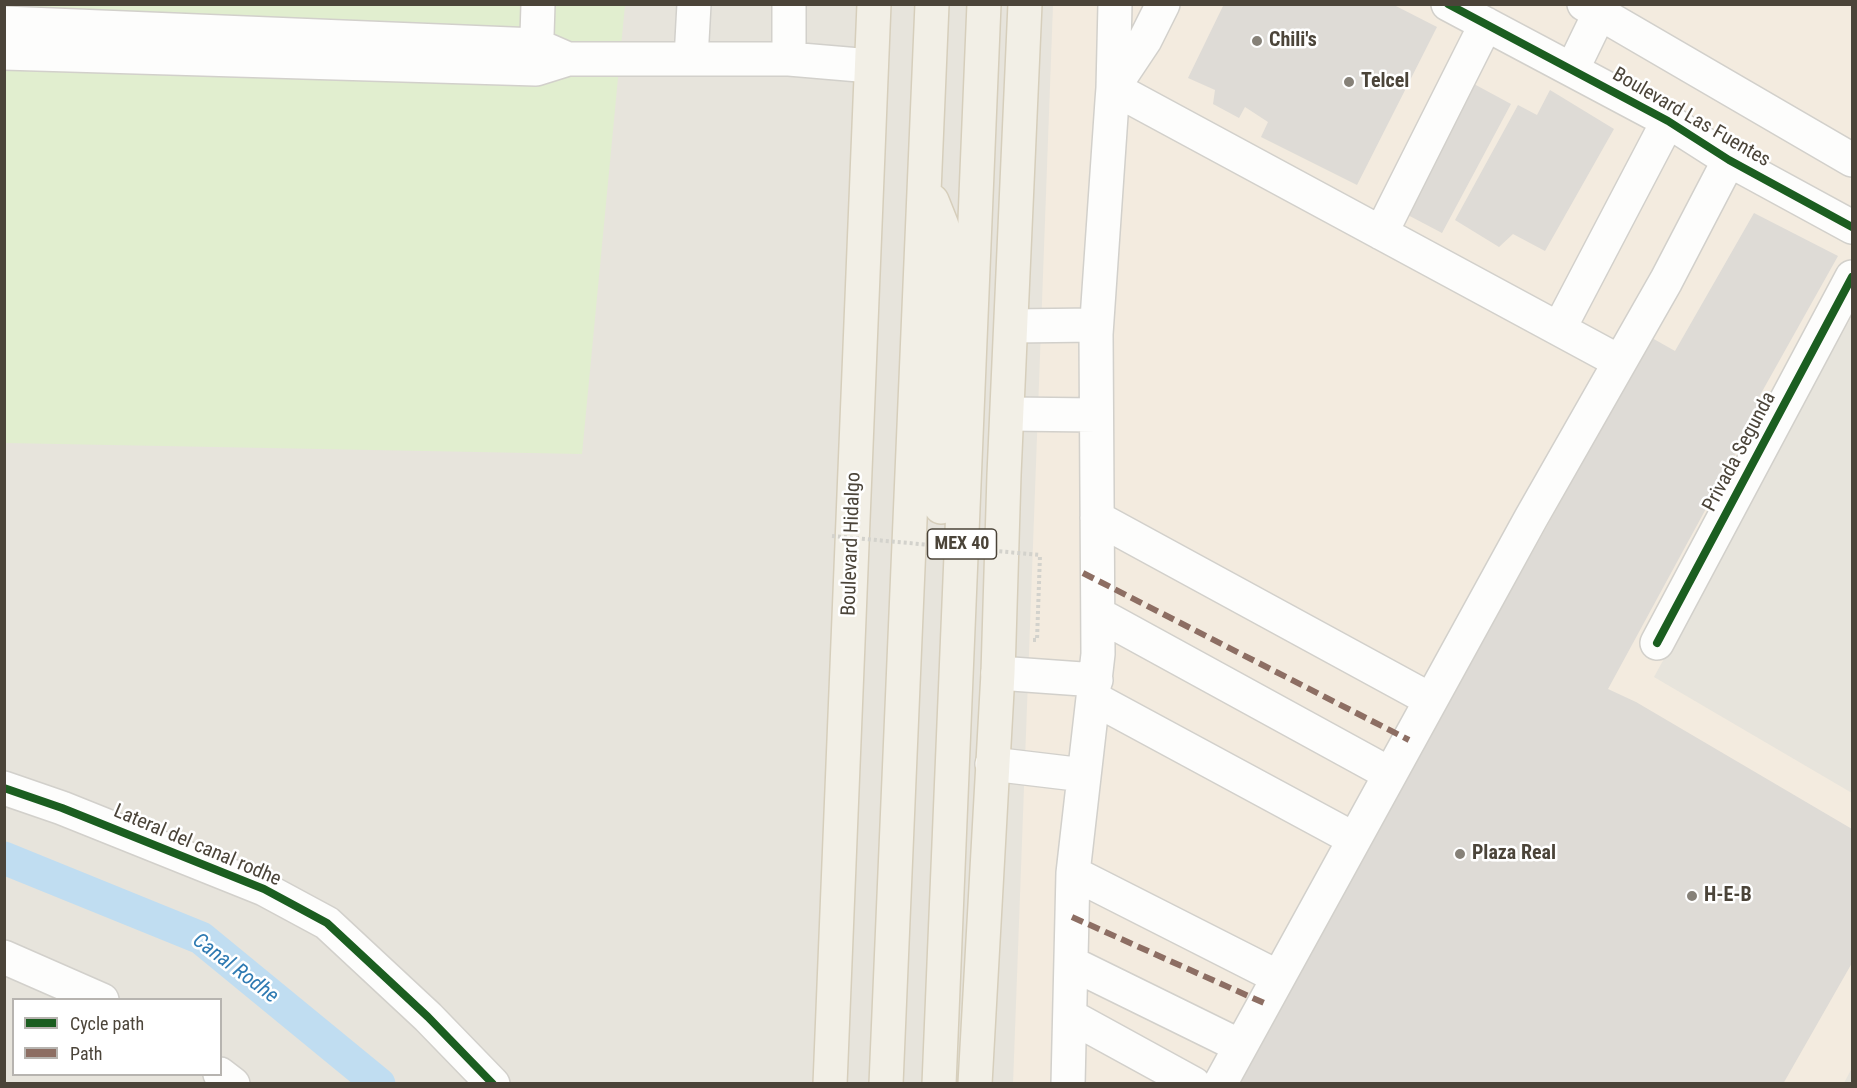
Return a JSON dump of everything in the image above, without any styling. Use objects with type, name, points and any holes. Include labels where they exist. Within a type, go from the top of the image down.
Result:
[{"type":"main road","name":"Boulevard Hidalgo","points":[[830,1083],[874,4]]},
{"type":"main road","name":"MEX 40","points":[[886,1083],[932,4]]},
{"type":"main road","name":"MEX 40","points":[[939,1083],[984,4]]},
{"type":"main road","points":[[975,1083],[998,673],[1025,4]]},
{"type":"main road","points":[[924,180],[942,226],[950,273],[936,666],[940,689],[954,716],[994,728]]},
{"type":"street","points":[[536,57],[538,4]]},
{"type":"street","points":[[691,58],[694,4]]},
{"type":"street","points":[[789,4],[789,59]]},
{"type":"street","points":[[1068,1083],[1073,873],[1095,689],[1098,614],[1096,325],[1113,88],[1115,4]]},
{"type":"street","points":[[1113,88],[1145,40],[1163,4]]},
{"type":"street","name":"Boulevard Las Fuentes","points":[[1448,4],[1668,121],[1730,160],[1852,226]]},
{"type":"street","points":[[1572,70],[1596,7],[1852,160]]},
{"type":"street","points":[[4,23],[568,59],[789,59],[871,66]]},
{"type":"street","points":[[1381,233],[1486,24]]},
{"type":"street","points":[[4,52],[536,57]]},
{"type":"street","points":[[1113,88],[1620,362]]},
{"type":"street","points":[[1559,329],[1668,121]]},
{"type":"street","points":[[1220,1083],[1730,160]]},
{"type":"street","name":"Privada Segunda","points":[[1657,643],[1852,277]]},
{"type":"street","points":[[1012,326],[1096,325]]},
{"type":"street","points":[[1008,414],[1096,415]]},
{"type":"street","points":[[1097,518],[1431,700]]},
{"type":"street","points":[[1098,614],[1390,774]]},
{"type":"street","points":[[998,673],[1095,689],[1354,839]]},
{"type":"street","points":[[992,764],[1084,775]]},
{"type":"street","name":"Lateral del canal rodhe","points":[[4,788],[62,808],[264,890],[327,923],[428,1017],[493,1083]]},
{"type":"street","points":[[1073,873],[1278,977]]},
{"type":"street","points":[[4,957],[100,998]]},
{"type":"street","points":[[1071,963],[1240,1046]]},
{"type":"street","points":[[1070,1016],[1194,1083]]},
{"type":"path","points":[[832,536],[1040,555]]},
{"type":"shaded area","points":[[5,5],[1852,5],[1852,1083],[5,1084]]},
{"type":"shaded area","points":[[1053,5],[1852,5],[1852,316],[1654,677],[1852,793],[1852,1068],[1844,1083],[1013,1084]]},
{"type":"green space","points":[[5,5],[625,5],[582,454],[5,443]]},
{"type":"building","name":"Telcel","points":[[1224,4],[1392,4],[1437,27],[1357,185],[1261,137],[1268,122],[1245,107],[1239,118],[1213,104],[1215,90],[1188,78]]},
{"type":"building","points":[[1474,84],[1511,104],[1442,233],[1404,213]]},
{"type":"building","points":[[1550,90],[1614,129],[1545,251],[1513,234],[1499,247],[1455,220],[1518,105],[1537,115]]},
{"type":"building","points":[[1754,213],[1838,256],[1759,397],[1765,400],[1608,689],[1636,702],[1852,829],[1852,963],[1783,1084],[1240,1084],[1280,1005],[1652,338],[1675,351]]},
{"type":"waterway","name":"Canal Rodhe","points":[[4,858],[201,938],[379,1084]]},
{"type":"marked path","points":[[1083,573],[1409,740]]},
{"type":"marked path","points":[[1072,917],[1264,1003]]},
{"type":"cycle path","points":[[1448,4],[1668,121],[1729,160],[1852,227]]},
{"type":"cycle path","points":[[1657,643],[1852,277]]},
{"type":"cycle path","points":[[4,788],[62,808],[264,889],[327,923],[428,1017],[493,1084]]},
{"type":"place","name":"Chili's","points":[[1257,41]]},
{"type":"place","name":"Telcel","points":[[1349,82]]},
{"type":"place","name":"Plaza Real","points":[[1460,854]]},
{"type":"place","name":"H-E-B","points":[[1692,896]]}]
